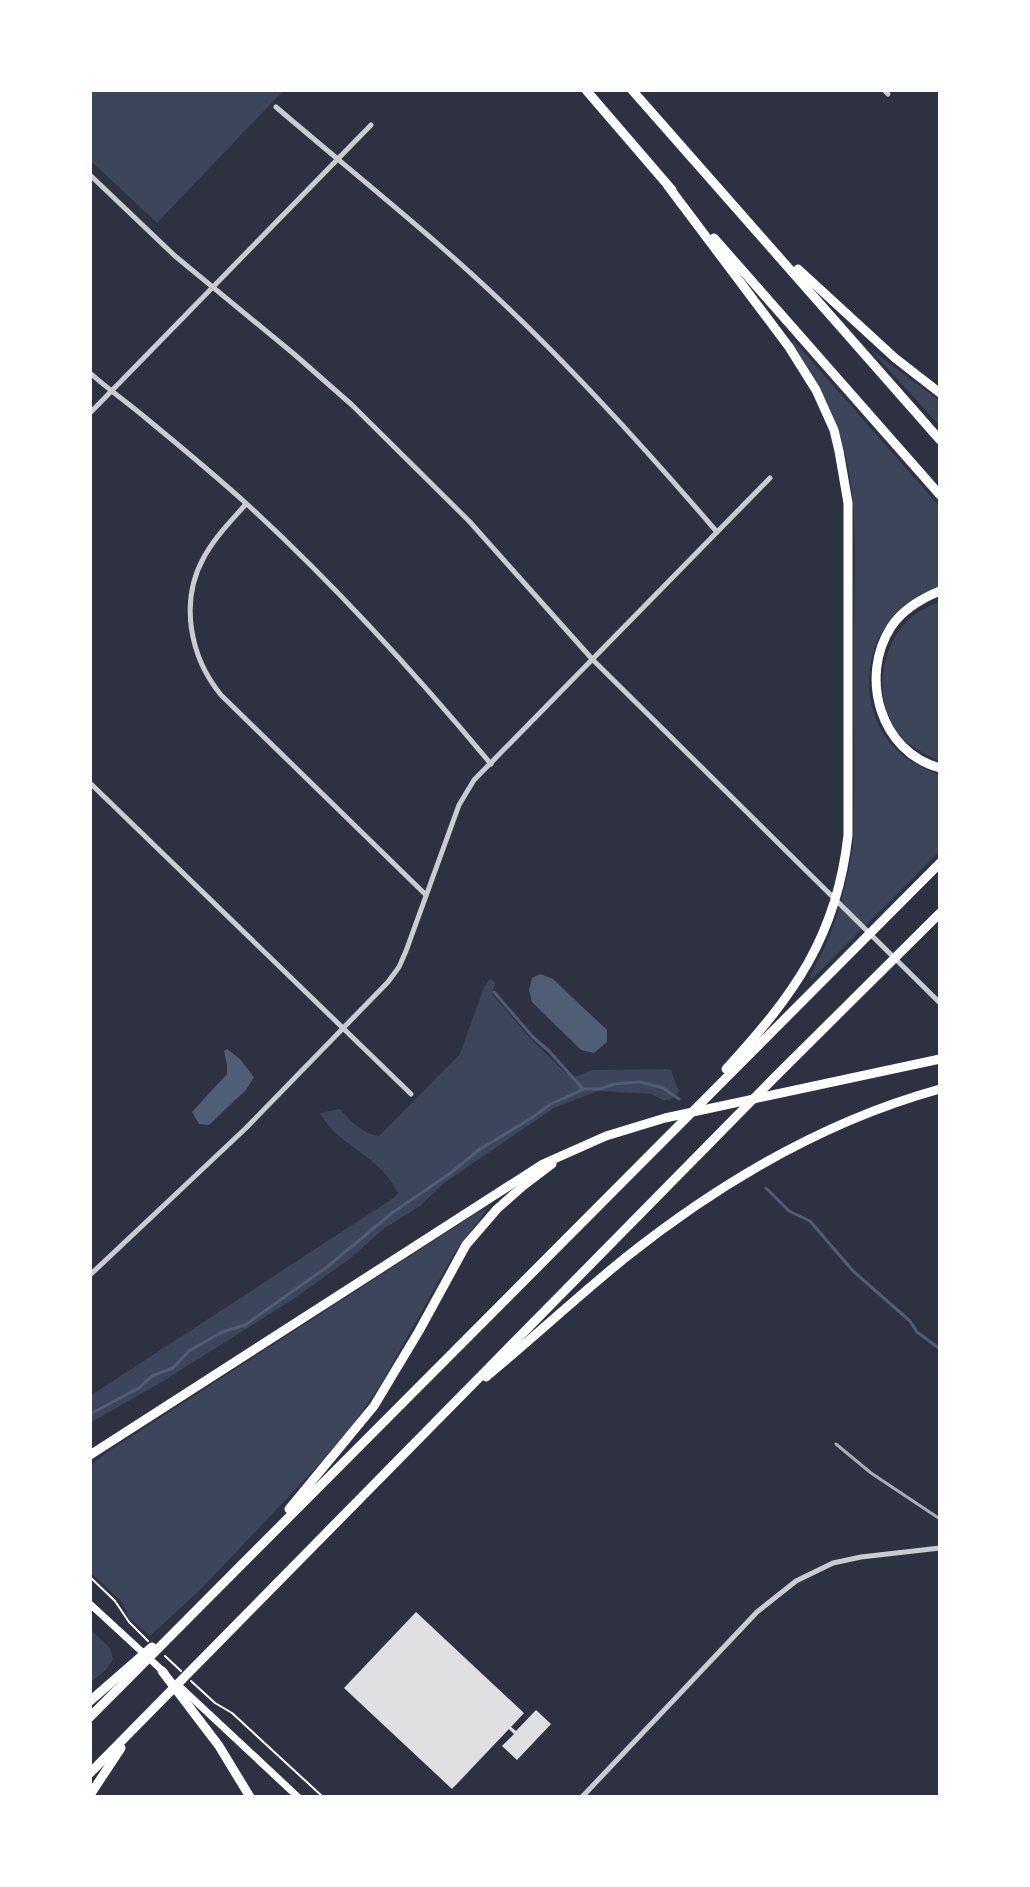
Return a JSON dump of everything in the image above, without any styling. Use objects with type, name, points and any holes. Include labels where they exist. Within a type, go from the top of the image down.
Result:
[{"type":"highway","points":[[586,90],[940,495]]},
{"type":"highway","points":[[632,90],[940,440]]},
{"type":"highway","points":[[653,1150],[766,1024],[802,975],[830,918],[846,859],[848,835],[848,503],[834,430],[816,390],[789,347],[668,186]]},
{"type":"highway","points":[[758,232],[852,320],[940,393]]},
{"type":"highway","points":[[940,591],[921,599],[892,626],[880,651],[875,677],[876,696],[889,730],[917,758],[940,768]]},
{"type":"highway","points":[[90,1717],[940,863]]},
{"type":"highway","points":[[90,1773],[940,913]]},
{"type":"highway","points":[[90,1455],[543,1164],[606,1136],[665,1118],[940,1059]]},
{"type":"highway","points":[[444,1413],[623,1259],[727,1185],[818,1134],[870,1112],[940,1089]]},
{"type":"highway","points":[[253,1552],[374,1406],[466,1245],[497,1209],[561,1157]]},
{"type":"highway","points":[[90,1701],[212,1595]]},
{"type":"highway","points":[[162,1671],[197,1711],[250,1797]]},
{"type":"highway","points":[[90,1795],[134,1728]]},
{"type":"main road","points":[[90,1604],[162,1671]]},
{"type":"main road","points":[[197,1711],[298,1797]]},
{"type":"street","points":[[276,107],[507,306],[650,453],[717,532]]},
{"type":"street","points":[[90,413],[371,125]]},
{"type":"street","points":[[90,175],[149,232],[352,405],[479,532],[593,660],[940,1003]]},
{"type":"street","points":[[90,373],[246,504],[309,563],[445,708],[491,764]]},
{"type":"street","points":[[90,1275],[246,1128],[388,982],[399,967],[465,792],[474,780],[770,478]]},
{"type":"street","points":[[246,504],[214,540],[193,584],[191,635],[198,657],[221,695],[426,895]]},
{"type":"street","points":[[90,783],[411,1094]]},
{"type":"street","points":[[582,1797],[757,1612],[796,1581],[833,1563],[940,1548]]},
{"type":"path","points":[[90,1577],[155,1647]]},
{"type":"path","points":[[166,1657],[323,1797]]},
{"type":"shaded area","points":[[90,90],[284,90],[157,223],[90,160]]},
{"type":"shaded area","points":[[794,341],[940,507],[940,587],[907,603],[883,629],[871,662],[869,680],[875,715],[887,739],[907,758],[940,775],[940,851],[812,979],[809,977],[837,914],[853,846],[854,525],[850,479],[842,442],[825,398],[792,343]]},
{"type":"shaded area","points":[[870,349],[940,401],[940,426]]},
{"type":"shaded area","points":[[940,601],[940,761],[918,750],[899,734],[885,706],[883,676],[891,645],[898,632],[912,617]]},
{"type":"shaded area","points":[[540,974],[553,979],[607,1030],[607,1042],[594,1053],[581,1050],[532,1002],[529,990],[532,978]]},
{"type":"shaded area","points":[[492,979],[495,984],[492,994],[568,1075],[577,1076],[593,1070],[668,1069],[679,1092],[670,1100],[663,1100],[651,1094],[598,1091],[554,1108],[444,1183],[420,1206],[383,1229],[351,1258],[289,1302],[90,1423],[90,1396],[395,1197],[398,1193],[385,1174],[331,1129],[320,1113],[340,1109],[362,1130],[379,1136],[460,1054],[484,987]]},
{"type":"shaded area","points":[[227,1049],[240,1059],[254,1077],[246,1090],[209,1125],[199,1124],[192,1112],[227,1074],[224,1051]]},
{"type":"shaded area","points":[[488,1208],[455,1252],[381,1384],[352,1426],[201,1589],[150,1636],[129,1618],[122,1602],[90,1572],[90,1466],[107,1452]]},
{"type":"shaded area","points":[[90,1629],[110,1648],[113,1659],[107,1669],[90,1683]]},
{"type":"building","points":[[416,1612],[524,1713],[511,1727],[516,1731],[536,1710],[551,1724],[517,1760],[502,1746],[514,1734],[509,1729],[452,1789],[344,1688]]},
{"type":"waterway","points":[[494,992],[583,1089]]},
{"type":"waterway","points":[[90,1414],[139,1388],[152,1376],[173,1368],[189,1351],[222,1332],[245,1325],[327,1267],[392,1213],[480,1149],[551,1104],[584,1089],[640,1082],[663,1088],[679,1099]]},
{"type":"waterway","points":[[766,1188],[789,1211],[810,1221],[853,1271],[910,1321],[917,1332],[940,1349]]},
{"type":"railway","points":[[836,1444],[871,1473],[940,1519]]}]
